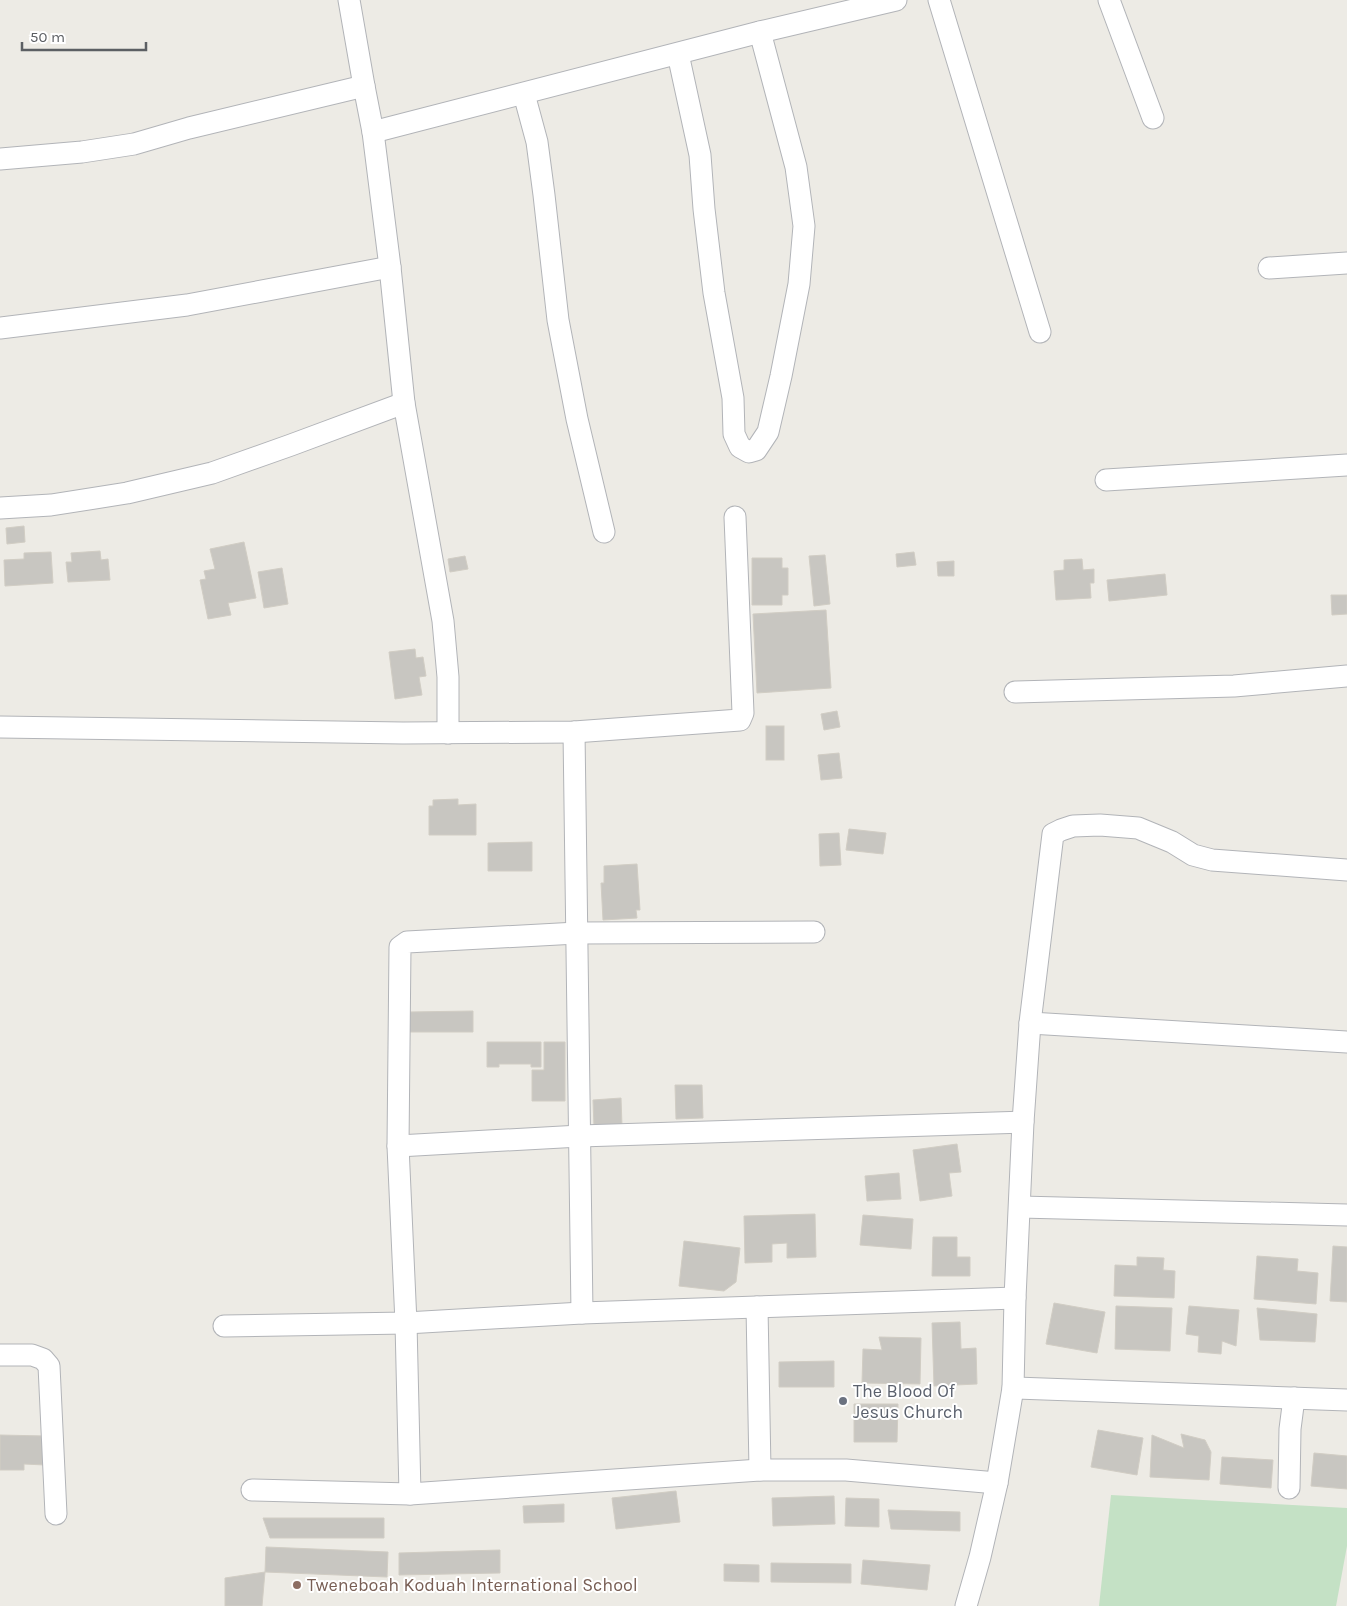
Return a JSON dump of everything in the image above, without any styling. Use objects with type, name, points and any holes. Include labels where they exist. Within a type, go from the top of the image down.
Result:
[{"type":"street","points":[[349,0],[373,132],[390,267],[404,403],[443,621],[448,677],[448,733]]},
{"type":"street","points":[[373,132],[760,32],[896,0]]},
{"type":"street","points":[[939,0],[1040,332]]},
{"type":"street","points":[[1108,0],[1152,118]]},
{"type":"street","points":[[678,54],[700,155],[714,293],[733,398],[734,434],[740,447],[749,452],[756,450],[768,432],[799,284],[804,226],[796,167],[760,32]]},
{"type":"street","points":[[0,159],[82,152],[134,144],[189,128],[364,86]]},
{"type":"street","points":[[524,94],[537,142],[558,320],[577,419],[604,532]]},
{"type":"street","points":[[1269,268],[1347,263]]},
{"type":"street","points":[[0,328],[187,305],[390,267]]},
{"type":"street","points":[[0,508],[51,506],[127,493],[212,473],[404,403]]},
{"type":"street","points":[[1106,480],[1347,465]]},
{"type":"street","points":[[0,727],[448,733],[574,732],[736,720],[742,717],[743,713],[735,518]]},
{"type":"street","points":[[1015,692],[1234,686],[1347,676]]},
{"type":"street","points":[[574,732],[582,1314]]},
{"type":"street","points":[[966,1606],[980,1557],[997,1483],[1013,1388],[1023,1122],[1030,1023],[1053,834],[1073,826],[1100,825],[1138,828],[1172,842],[1193,855],[1212,860],[1347,870]]},
{"type":"street","points":[[410,1494],[406,1323],[398,1146],[400,947],[407,942],[577,933],[814,932]]},
{"type":"street","points":[[1030,1023],[1347,1042]]},
{"type":"street","points":[[398,1146],[580,1136],[1023,1122]]},
{"type":"street","points":[[1020,1207],[1347,1214]]},
{"type":"street","points":[[224,1326],[406,1323],[582,1314],[1015,1298]]},
{"type":"street","points":[[757,1307],[760,1470]]},
{"type":"street","points":[[0,1355],[32,1355],[44,1359],[49,1366],[56,1514]]},
{"type":"street","points":[[1013,1388],[1347,1400]]},
{"type":"street","points":[[1289,1488],[1290,1429],[1294,1398]]},
{"type":"street","points":[[252,1490],[410,1494],[760,1470],[846,1470],[997,1483]]},
{"type":"green space","points":[[1111,1495],[1347,1508],[1347,1546],[1336,1606],[1099,1606]]},
{"type":"building","points":[[24,526],[25,542],[7,544],[6,528]]},
{"type":"building","points":[[244,542],[256,598],[228,603],[231,615],[208,619],[200,580],[206,579],[204,571],[215,569],[210,549]]},
{"type":"building","points":[[100,551],[101,560],[108,559],[110,580],[68,582],[66,562],[72,562],[71,553]]},
{"type":"building","points":[[51,552],[53,583],[5,586],[4,560],[24,559],[24,553]]},
{"type":"building","points":[[914,552],[916,565],[897,567],[896,554]]},
{"type":"building","points":[[825,555],[830,604],[814,606],[809,556]]},
{"type":"building","points":[[465,556],[468,569],[450,572],[448,559]]},
{"type":"building","points":[[752,558],[782,558],[782,568],[788,568],[788,595],[782,595],[782,605],[752,605]]},
{"type":"building","points":[[1082,559],[1083,570],[1094,569],[1094,583],[1090,583],[1091,598],[1056,600],[1054,571],[1064,570],[1064,560]]},
{"type":"building","points":[[954,561],[954,576],[938,576],[937,562]]},
{"type":"building","points":[[282,568],[288,604],[264,608],[258,572]]},
{"type":"building","points":[[1165,574],[1167,595],[1109,601],[1107,580]]},
{"type":"building","points":[[1331,595],[1347,595],[1347,614],[1332,615]]},
{"type":"building","points":[[826,610],[831,688],[757,693],[753,614]]},
{"type":"building","points":[[415,649],[416,658],[423,657],[426,676],[419,677],[422,695],[395,699],[389,652]]},
{"type":"building","points":[[837,711],[840,727],[824,730],[821,714]]},
{"type":"building","points":[[766,726],[784,726],[784,760],[766,760]]},
{"type":"building","points":[[839,753],[842,778],[821,780],[818,755]]},
{"type":"building","points":[[458,799],[458,805],[476,804],[476,835],[429,835],[429,806],[433,806],[433,800]]},
{"type":"building","points":[[849,829],[886,833],[883,854],[846,850]]},
{"type":"building","points":[[839,833],[841,865],[820,866],[819,834]]},
{"type":"building","points":[[532,842],[532,871],[488,871],[488,843]]},
{"type":"building","points":[[637,864],[640,910],[636,910],[637,918],[603,920],[601,883],[604,883],[604,866]]},
{"type":"building","points":[[473,1011],[473,1032],[409,1032],[409,1012]]},
{"type":"building","points":[[487,1042],[541,1042],[541,1067],[531,1067],[531,1064],[499,1064],[499,1067],[487,1067]]},
{"type":"building","points":[[544,1042],[565,1042],[565,1101],[532,1101],[532,1070],[544,1070]]},
{"type":"building","points":[[675,1085],[702,1085],[703,1118],[676,1119]]},
{"type":"building","points":[[621,1098],[622,1126],[594,1127],[593,1100]]},
{"type":"building","points":[[957,1144],[961,1172],[949,1173],[952,1196],[920,1201],[913,1150]]},
{"type":"building","points":[[899,1173],[901,1199],[867,1201],[865,1176]]},
{"type":"building","points":[[815,1214],[816,1257],[787,1258],[787,1243],[772,1244],[772,1262],[745,1263],[744,1216]]},
{"type":"building","points":[[863,1215],[913,1219],[911,1249],[860,1245]]},
{"type":"building","points":[[933,1237],[957,1237],[957,1257],[970,1257],[970,1276],[932,1276]]},
{"type":"building","points":[[684,1241],[740,1248],[736,1282],[724,1291],[679,1286]]},
{"type":"building","points":[[1333,1246],[1347,1247],[1347,1302],[1330,1301]]},
{"type":"building","points":[[1257,1256],[1298,1259],[1297,1271],[1318,1273],[1316,1304],[1254,1299]]},
{"type":"building","points":[[1137,1257],[1164,1258],[1163,1270],[1175,1271],[1174,1298],[1114,1296],[1115,1265],[1137,1266]]},
{"type":"building","points":[[1054,1303],[1105,1312],[1097,1353],[1046,1344]]},
{"type":"building","points":[[1116,1306],[1172,1308],[1170,1351],[1115,1349]]},
{"type":"building","points":[[1189,1306],[1239,1310],[1236,1346],[1222,1341],[1221,1354],[1198,1352],[1199,1336],[1186,1334]]},
{"type":"building","points":[[1257,1308],[1317,1314],[1315,1342],[1260,1340]]},
{"type":"building","points":[[960,1322],[961,1349],[976,1348],[977,1384],[934,1386],[932,1323]]},
{"type":"building","points":[[879,1337],[921,1338],[920,1384],[862,1383],[863,1349],[882,1350]]},
{"type":"building","points":[[834,1361],[834,1387],[779,1387],[779,1362]]},
{"type":"building","points":[[854,1404],[898,1404],[897,1442],[854,1442]]},
{"type":"building","points":[[1098,1430],[1143,1438],[1137,1475],[1091,1467]]},
{"type":"building","points":[[1181,1434],[1205,1440],[1211,1452],[1209,1480],[1150,1477],[1152,1435],[1184,1448]]},
{"type":"building","points":[[0,1435],[46,1436],[45,1465],[24,1464],[24,1470],[0,1470]]},
{"type":"building","points":[[1314,1453],[1347,1456],[1347,1489],[1311,1486]]},
{"type":"building","points":[[1222,1457],[1273,1460],[1271,1488],[1220,1484]]},
{"type":"building","points":[[676,1491],[680,1522],[616,1529],[612,1498]]},
{"type":"building","points":[[834,1496],[835,1524],[773,1526],[772,1498]]},
{"type":"building","points":[[846,1498],[879,1499],[879,1527],[845,1526]]},
{"type":"building","points":[[564,1504],[564,1522],[524,1523],[523,1506]]},
{"type":"building","points":[[888,1510],[960,1512],[960,1531],[891,1529]]},
{"type":"building","points":[[263,1518],[384,1518],[384,1538],[270,1538]]},
{"type":"building","points":[[266,1547],[388,1552],[387,1577],[265,1572]]},
{"type":"building","points":[[500,1550],[500,1573],[399,1575],[399,1553]]},
{"type":"building","points":[[863,1560],[930,1565],[927,1590],[861,1584]]},
{"type":"building","points":[[771,1563],[851,1564],[851,1583],[771,1582]]},
{"type":"building","points":[[724,1564],[759,1565],[759,1582],[724,1581]]},
{"type":"building","points":[[265,1572],[262,1606],[225,1606],[225,1578]]},
{"type":"place","name":"The Blood Of Jesus Church","points":[[843,1401]]},
{"type":"place","name":"Tweneboah Koduah International School","points":[[297,1585]]}]
